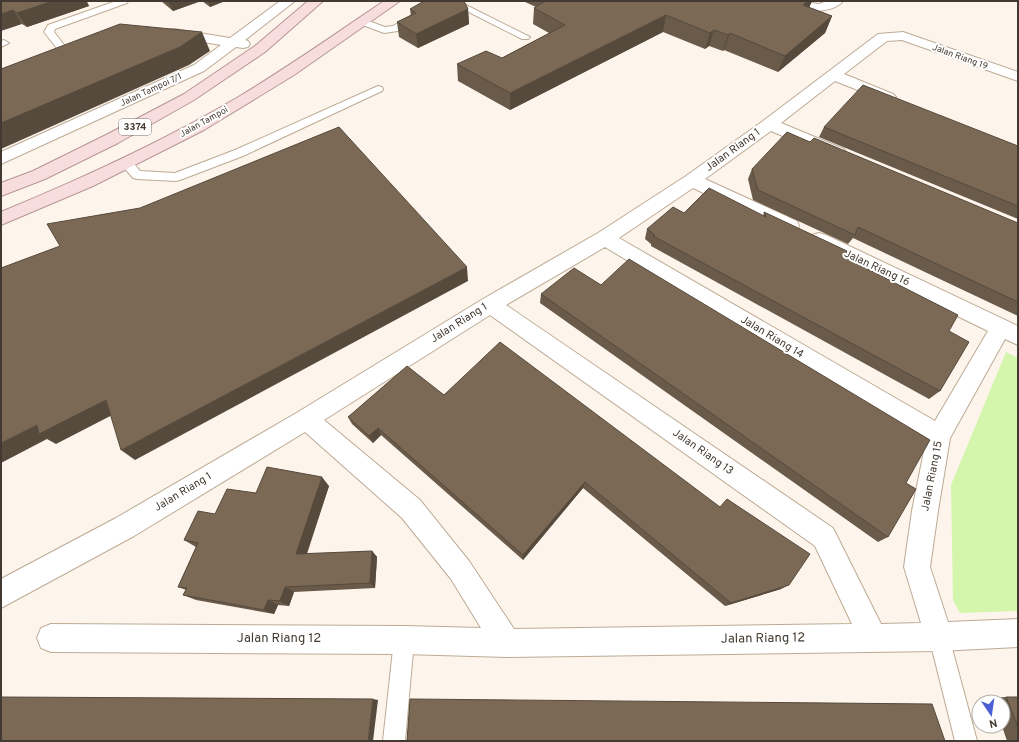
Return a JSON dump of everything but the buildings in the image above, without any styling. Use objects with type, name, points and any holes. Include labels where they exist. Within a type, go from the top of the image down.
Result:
[{"type":"main road","name":"3374","points":[[1,190],[39,175],[112,139],[189,97],[260,49],[316,1]]},
{"type":"main road","name":"Jalan Tampoi","points":[[1,219],[127,164],[226,110],[363,22],[391,2]]},
{"type":"street","name":"Jalan Tampoi 7/1","points":[[1,159],[199,68],[288,1]]},
{"type":"street","points":[[788,1],[805,7],[819,8],[828,6],[836,1]]},
{"type":"street","points":[[160,31],[235,42],[260,49]]},
{"type":"street","name":"Jalan Riang 1","points":[[1,594],[125,527],[306,419],[490,305],[605,238],[692,180],[769,124],[883,37],[903,36]]},
{"type":"street","name":"Jalan Riang 19","points":[[903,36],[1018,77]]},
{"type":"street","points":[[49,55],[70,47]]},
{"type":"street","points":[[833,75],[899,101]]},
{"type":"street","points":[[769,124],[850,158]]},
{"type":"street","name":"Jalan Riang 16","points":[[692,180],[1009,331]]},
{"type":"street","name":"Jalan Riang 14","points":[[605,238],[939,436]]},
{"type":"street","name":"Jalan Riang 13","points":[[490,305],[824,537],[873,637]]},
{"type":"street","name":"Jalan Riang 15","points":[[939,636],[917,567],[924,511],[939,436],[1009,331]]},
{"type":"street","points":[[306,419],[410,510],[460,570],[507,644]]},
{"type":"street","name":"Jalan Riang 12","points":[[51,638],[404,640],[507,644],[939,636],[1018,633]]},
{"type":"lane","points":[[70,47],[49,32],[52,27],[124,1]]},
{"type":"lane","points":[[363,22],[384,30],[395,29],[441,1]]},
{"type":"lane","points":[[451,1],[525,37]]},
{"type":"lane","points":[[127,164],[137,175],[176,177],[239,153],[378,89]]},
{"type":"lane","points":[[939,636],[966,741]]},
{"type":"lane","points":[[394,741],[404,640]]},
{"type":"green space","points":[[1006,352],[1018,358],[1018,611],[960,613],[953,600],[951,485]]}]
